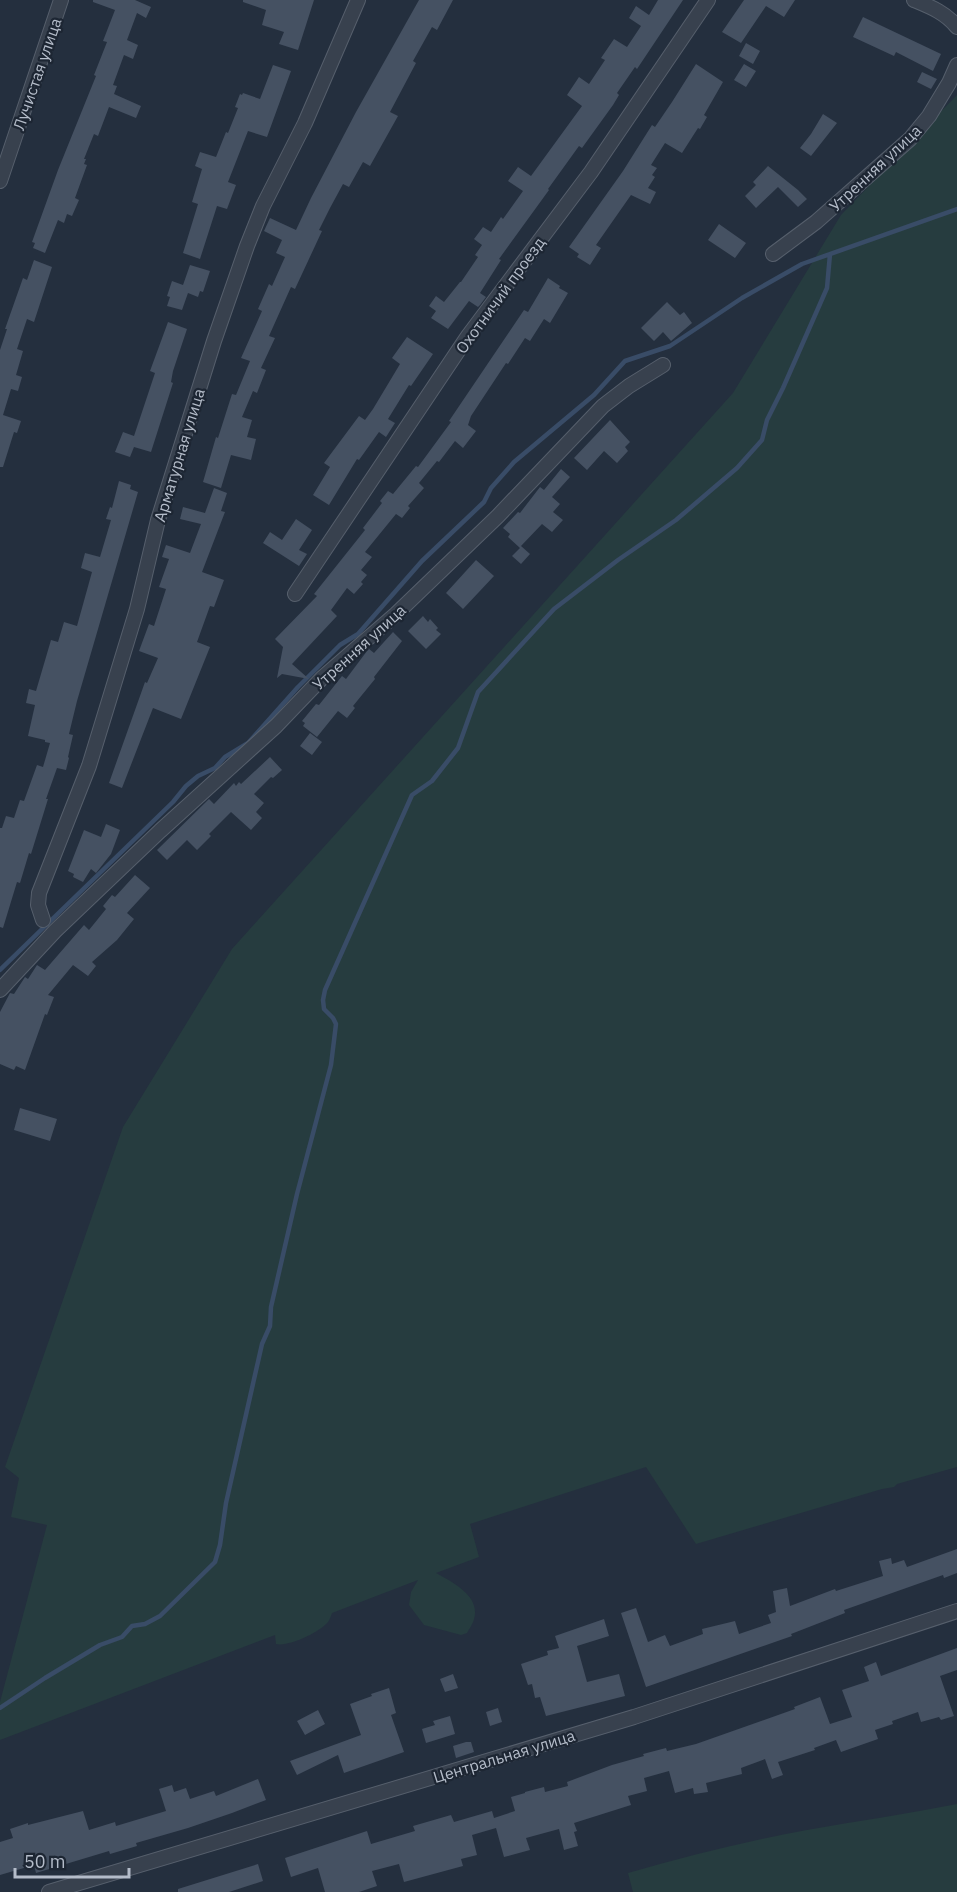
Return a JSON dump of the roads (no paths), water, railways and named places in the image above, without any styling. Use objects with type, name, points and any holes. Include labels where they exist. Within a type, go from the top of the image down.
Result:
[{"type":"street","name":"Лучистая улица","points":[[0,182],[62,0]]},
{"type":"street","name":"Арматурная улица","points":[[50,926],[38,906],[39,893],[89,766],[137,609],[158,520],[214,341],[263,206],[305,123],[358,0]]},
{"type":"street","name":"Охотничий проезд","points":[[295,594],[468,336],[591,172],[708,0]]},
{"type":"street","points":[[914,0],[950,18],[957,27]]},
{"type":"street","name":"Утренняя улица","points":[[773,254],[816,222],[910,140],[929,116],[949,84],[957,65]]},
{"type":"street","name":"Утренняя улица","points":[[50,926],[160,831],[276,726],[322,678],[396,614],[498,516],[603,406],[629,386],[663,365]]},
{"type":"street","points":[[0,990],[50,926]]},
{"type":"street","name":"Центральная улица","points":[[49,1892],[634,1717],[957,1611]]},
{"type":"waterway","points":[[0,970],[173,802],[186,786],[248,743],[298,687],[340,645],[358,634],[422,561],[484,502],[491,488],[514,462],[594,395],[625,361],[670,346],[742,298],[802,264],[957,209]]},
{"type":"waterway","points":[[0,1708],[100,1645],[122,1637],[132,1626],[145,1624],[160,1616],[215,1562],[262,1344],[270,1326],[271,1307],[297,1194],[331,1065],[336,1024],[324,1009],[325,990],[412,795],[432,781],[458,748],[478,692],[554,609],[618,560],[676,520],[737,468],[762,440],[767,420],[827,288],[830,254]]}]
